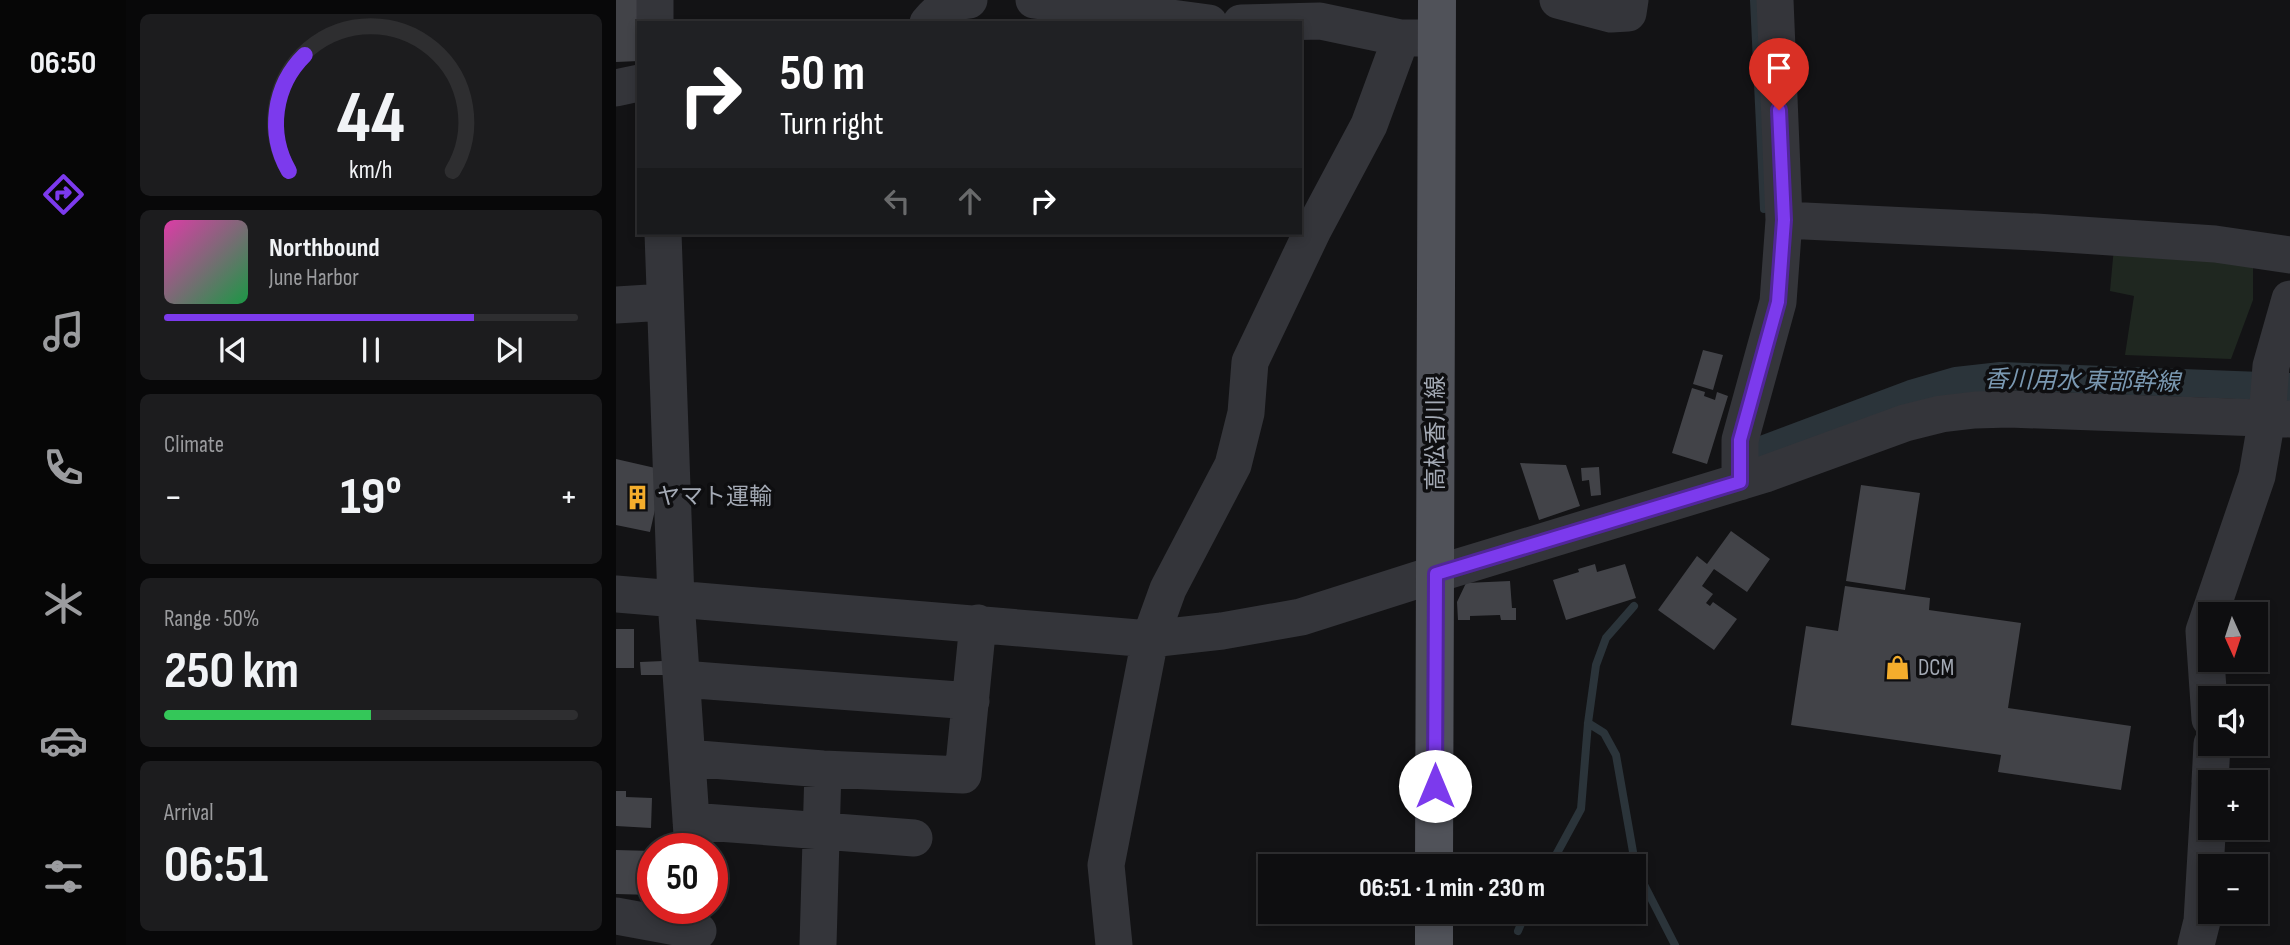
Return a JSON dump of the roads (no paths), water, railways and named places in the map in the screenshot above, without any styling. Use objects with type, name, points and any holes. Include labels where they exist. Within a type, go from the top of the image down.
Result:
[{"type":"main road","name":"高松香川線","points":[[1434,854],[1436,574],[1419,38],[1437,0]]},
{"type":"main road","points":[[1434,924],[1434,945]]},
{"type":"street","points":[[654,0],[655,21]]},
{"type":"street","points":[[930,21],[937,12],[957,1],[969,0]]},
{"type":"street","points":[[1034,0],[1194,21]]},
{"type":"street","points":[[1558,0],[1611,14],[1628,13],[1630,0]]},
{"type":"street","points":[[1740,482],[1740,440],[1778,302],[1784,220],[1775,0]]},
{"type":"street","points":[[1114,945],[1106,865],[1150,639],[1168,589],[1233,465],[1246,413],[1250,362],[1313,230],[1419,38],[1321,22],[1302,22]]},
{"type":"street","points":[[616,89],[637,84]]},
{"type":"street","points":[[1784,220],[2215,244],[2290,255]]},
{"type":"street","points":[[663,235],[676,600],[692,833]]},
{"type":"street","points":[[2208,686],[2204,631],[2279,419],[2271,366],[2290,299]]},
{"type":"street","points":[[616,305],[666,302]]},
{"type":"street","points":[[616,594],[1150,639],[1222,631],[1301,617],[1740,482],[1905,423],[1941,414],[1975,410],[2279,419]]},
{"type":"street","points":[[687,758],[823,769],[963,775],[978,623]]},
{"type":"street","points":[[682,679],[971,701]]},
{"type":"street","points":[[818,945],[823,769]]},
{"type":"street","points":[[728,834],[821,830],[914,838]]},
{"type":"street","points":[[2196,945],[2202,921],[2207,840]]},
{"type":"street","points":[[616,916],[698,928]]},
{"type":"waterway","points":[[1754,0],[1764,209]]},
{"type":"waterway","name":"香川用水 東部幹線","points":[[1759,451],[1911,394],[1956,381],[2001,376],[2290,387]]},
{"type":"waterway","points":[[1557,854],[1581,809],[1596,665],[1606,638],[1634,606]]},
{"type":"waterway","points":[[1588,723],[1604,733],[1616,755],[1636,869],[1675,945]]},
{"type":"waterway","points":[[1518,931],[1521,924]]},
{"type":"place","name":"ヤマト運輸","points":[[637,497]]},
{"type":"place","name":"DCM","points":[[1898,668]]}]
